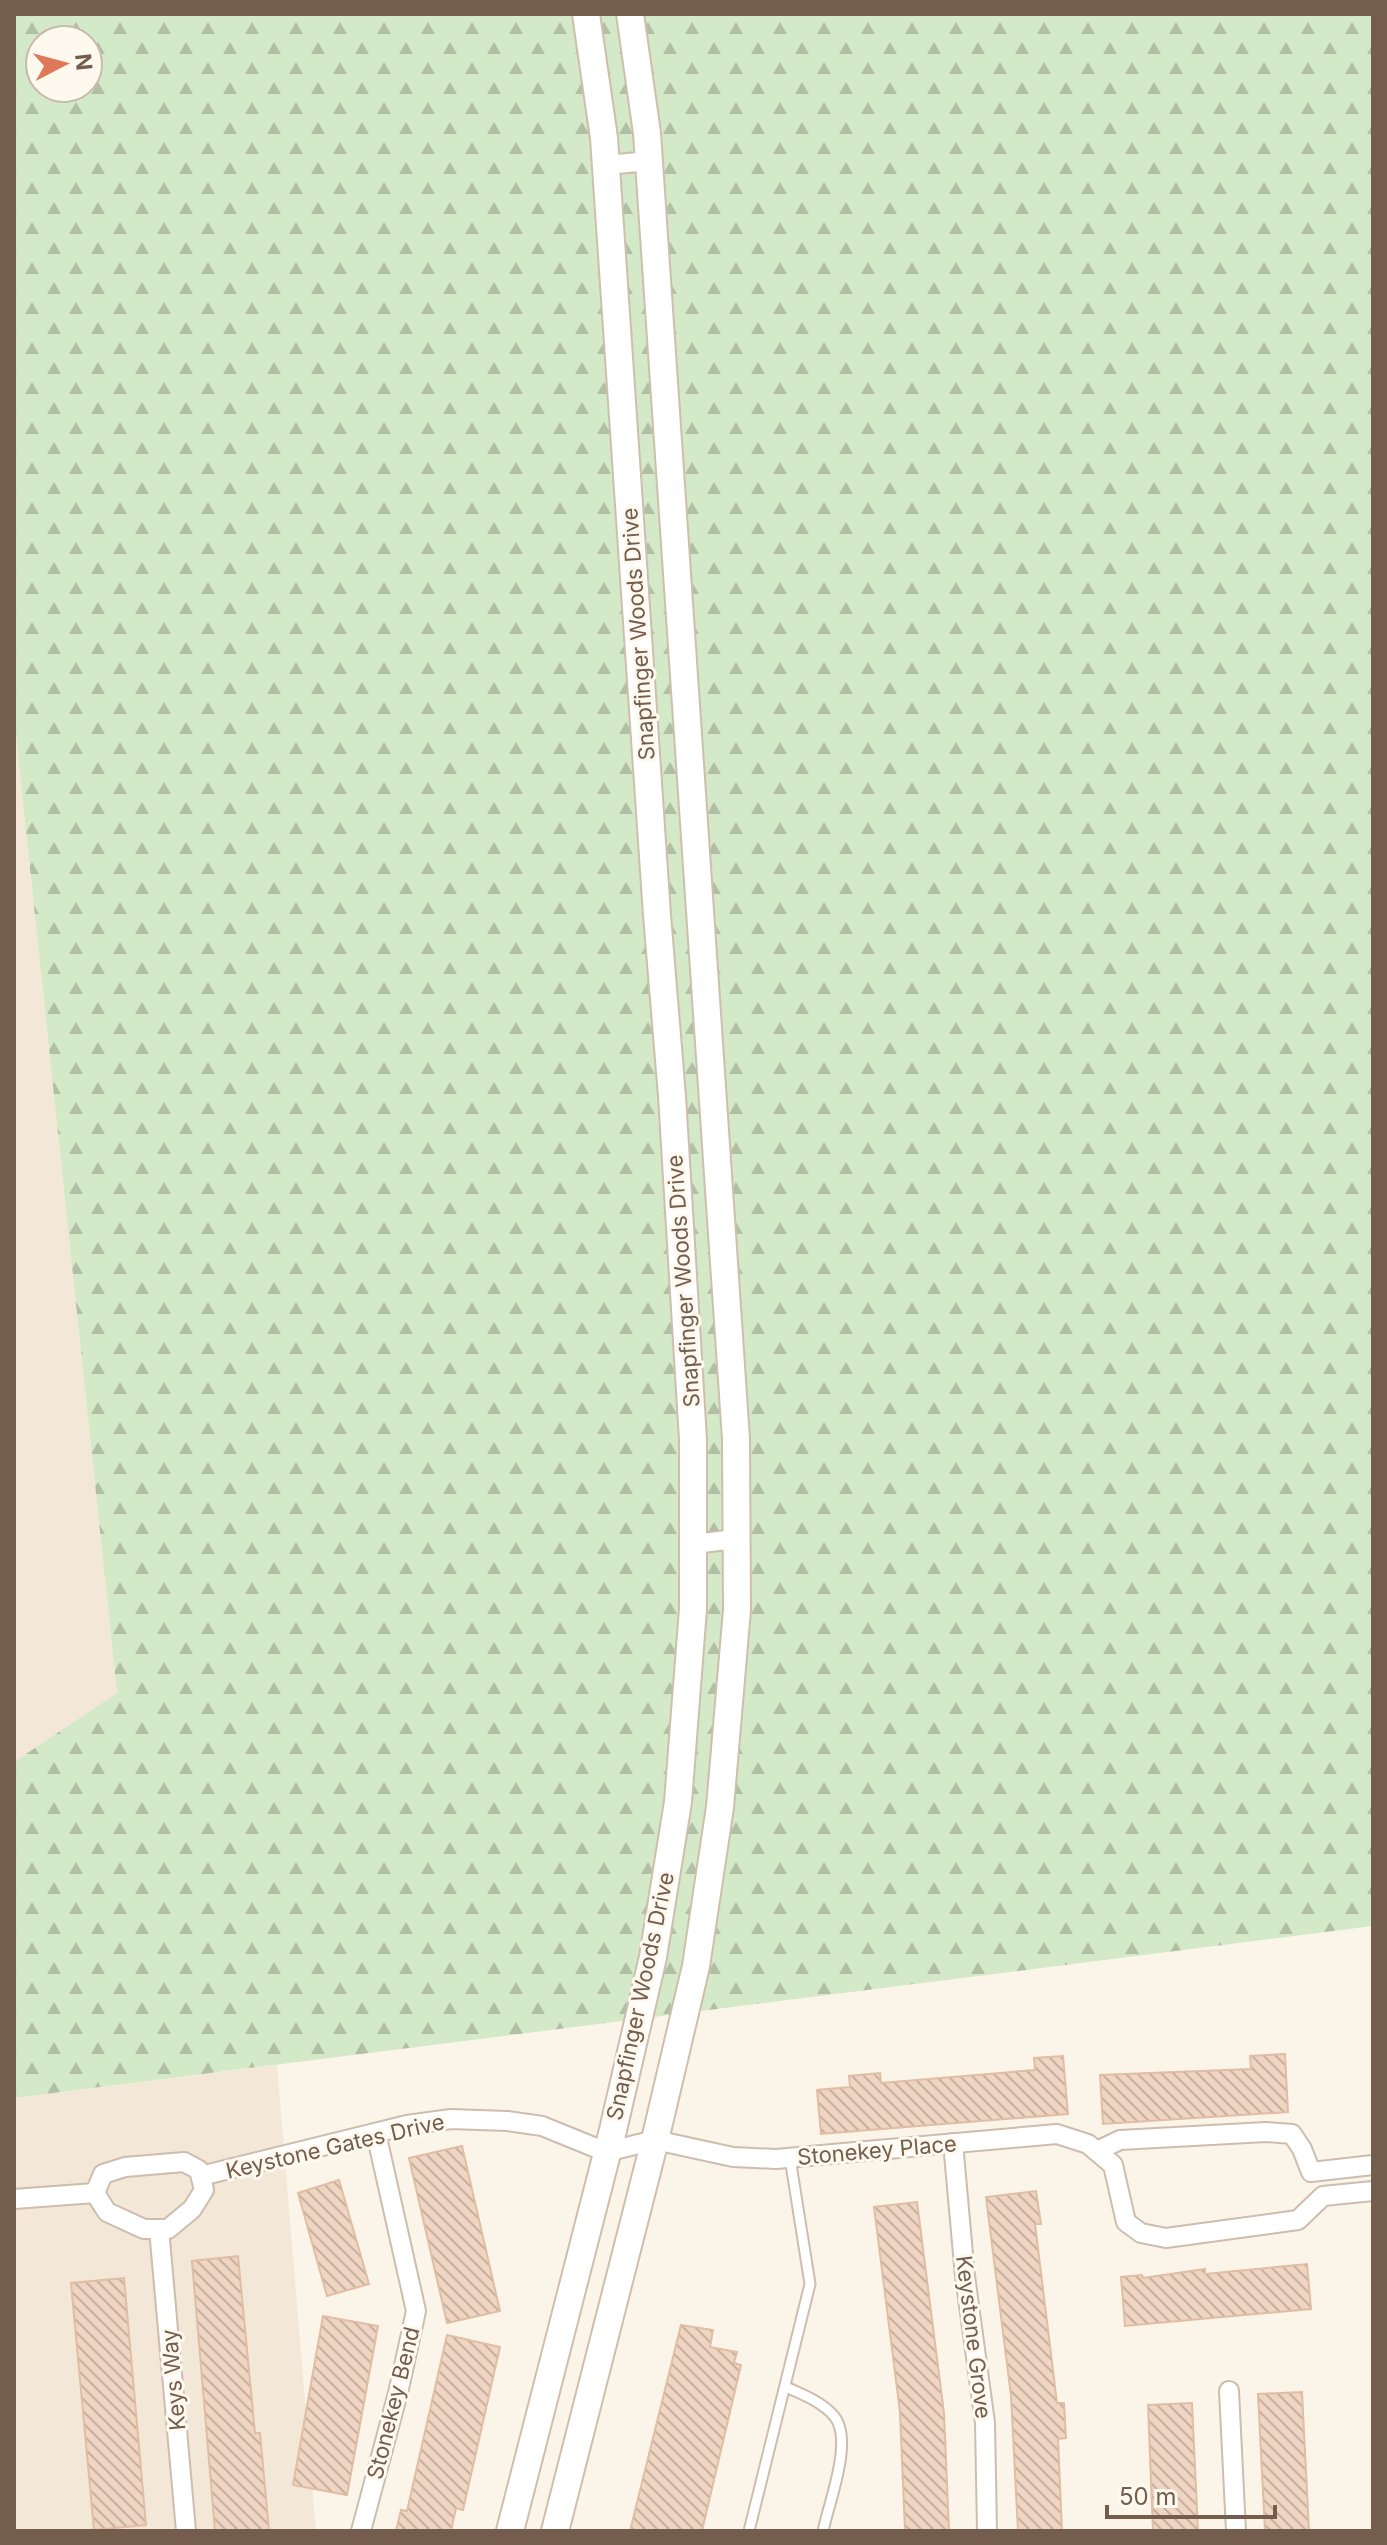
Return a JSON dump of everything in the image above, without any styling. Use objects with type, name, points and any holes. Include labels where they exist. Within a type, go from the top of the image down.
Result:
[{"type":"main road","name":"Snapfinger Woods Drive","points":[[510,2531],[653,1957],[678,1802],[693,1609],[693,1440],[672,1096],[606,165],[586,14]]},
{"type":"main road","name":"Snapfinger Woods Drive","points":[[555,2531],[696,1966],[720,1807],[737,1610],[736,1439],[721,1187],[649,161],[630,14]]},
{"type":"street","points":[[606,165],[649,161]]},
{"type":"street","points":[[693,1544],[736,1539]]},
{"type":"street","name":"Keystone Gates Drive","points":[[201,2176],[376,2133],[451,2119],[542,2126],[606,2152]]},
{"type":"street","points":[[1373,2165],[1311,2172],[1292,2134],[1266,2132],[1120,2140],[1097,2151],[1113,2165],[1126,2222],[1141,2233],[1166,2238],[1298,2220],[1323,2196],[1373,2191]]},
{"type":"street","name":"Stonekey Bend","points":[[361,2531],[398,2393],[416,2311],[376,2133]]},
{"type":"street","name":"Stonekey Place","points":[[655,2140],[733,2157],[790,2158],[1057,2134],[1088,2144],[1097,2151]]},
{"type":"street","points":[[606,2152],[655,2140]]},
{"type":"street","name":"Keystone Grove","points":[[953,2143],[965,2276],[985,2423],[987,2531]]},
{"type":"street","name":"Keystone Gates Drive","points":[[95,2193],[103,2174],[125,2167],[184,2162],[199,2170],[204,2190],[192,2209],[168,2229],[159,2229]]},
{"type":"street","points":[[14,2199],[95,2193],[107,2212],[144,2229],[159,2229]]},
{"type":"street","name":"Keys Way","points":[[159,2229],[186,2531]]},
{"type":"street","points":[[1229,2391],[1236,2531]]},
{"type":"lane","points":[[749,2531],[810,2284],[790,2158]]},
{"type":"lane","points":[[786,2387],[816,2400],[836,2418],[844,2441],[823,2531]]},
{"type":"shaded area","points":[[14,717],[117,1694],[14,1762]]},
{"type":"shaded area","points":[[277,2065],[316,2531],[14,2531],[14,2098]]},
{"type":"green space","points":[[14,14],[1373,14],[1373,1926],[14,2098],[14,1762],[117,1693],[14,717]]},
{"type":"building","points":[[1285,2054],[1288,2112],[1103,2124],[1100,2075],[1251,2069],[1250,2056]]},
{"type":"building","points":[[1063,2056],[1068,2114],[821,2134],[817,2090],[850,2087],[849,2076],[880,2073],[881,2083],[1035,2070],[1034,2058]]},
{"type":"building","points":[[462,2146],[500,2311],[447,2323],[409,2158]]},
{"type":"building","points":[[339,2180],[369,2284],[327,2296],[298,2193]]},
{"type":"building","points":[[1036,2191],[1041,2224],[1035,2224],[1057,2403],[1064,2403],[1066,2438],[1058,2439],[1062,2531],[1018,2531],[1011,2396],[986,2197]]},
{"type":"building","points":[[917,2202],[944,2413],[949,2531],[905,2531],[900,2412],[874,2207]]},
{"type":"building","points":[[238,2256],[255,2433],[260,2433],[269,2531],[215,2531],[192,2261]]},
{"type":"building","points":[[1307,2264],[1311,2309],[1125,2326],[1121,2277],[1142,2275],[1143,2278],[1205,2269],[1205,2274]]},
{"type":"building","points":[[124,2278],[146,2525],[94,2530],[71,2283]]},
{"type":"building","points":[[323,2316],[378,2326],[347,2495],[293,2485]]},
{"type":"building","points":[[681,2325],[713,2330],[710,2347],[737,2352],[734,2363],[741,2365],[702,2531],[630,2531]]},
{"type":"building","points":[[447,2335],[500,2347],[463,2510],[456,2508],[451,2531],[396,2531],[401,2510],[407,2511]]},
{"type":"building","points":[[1302,2392],[1309,2531],[1265,2531],[1258,2394]]},
{"type":"building","points":[[1192,2403],[1198,2531],[1153,2531],[1148,2405]]}]
